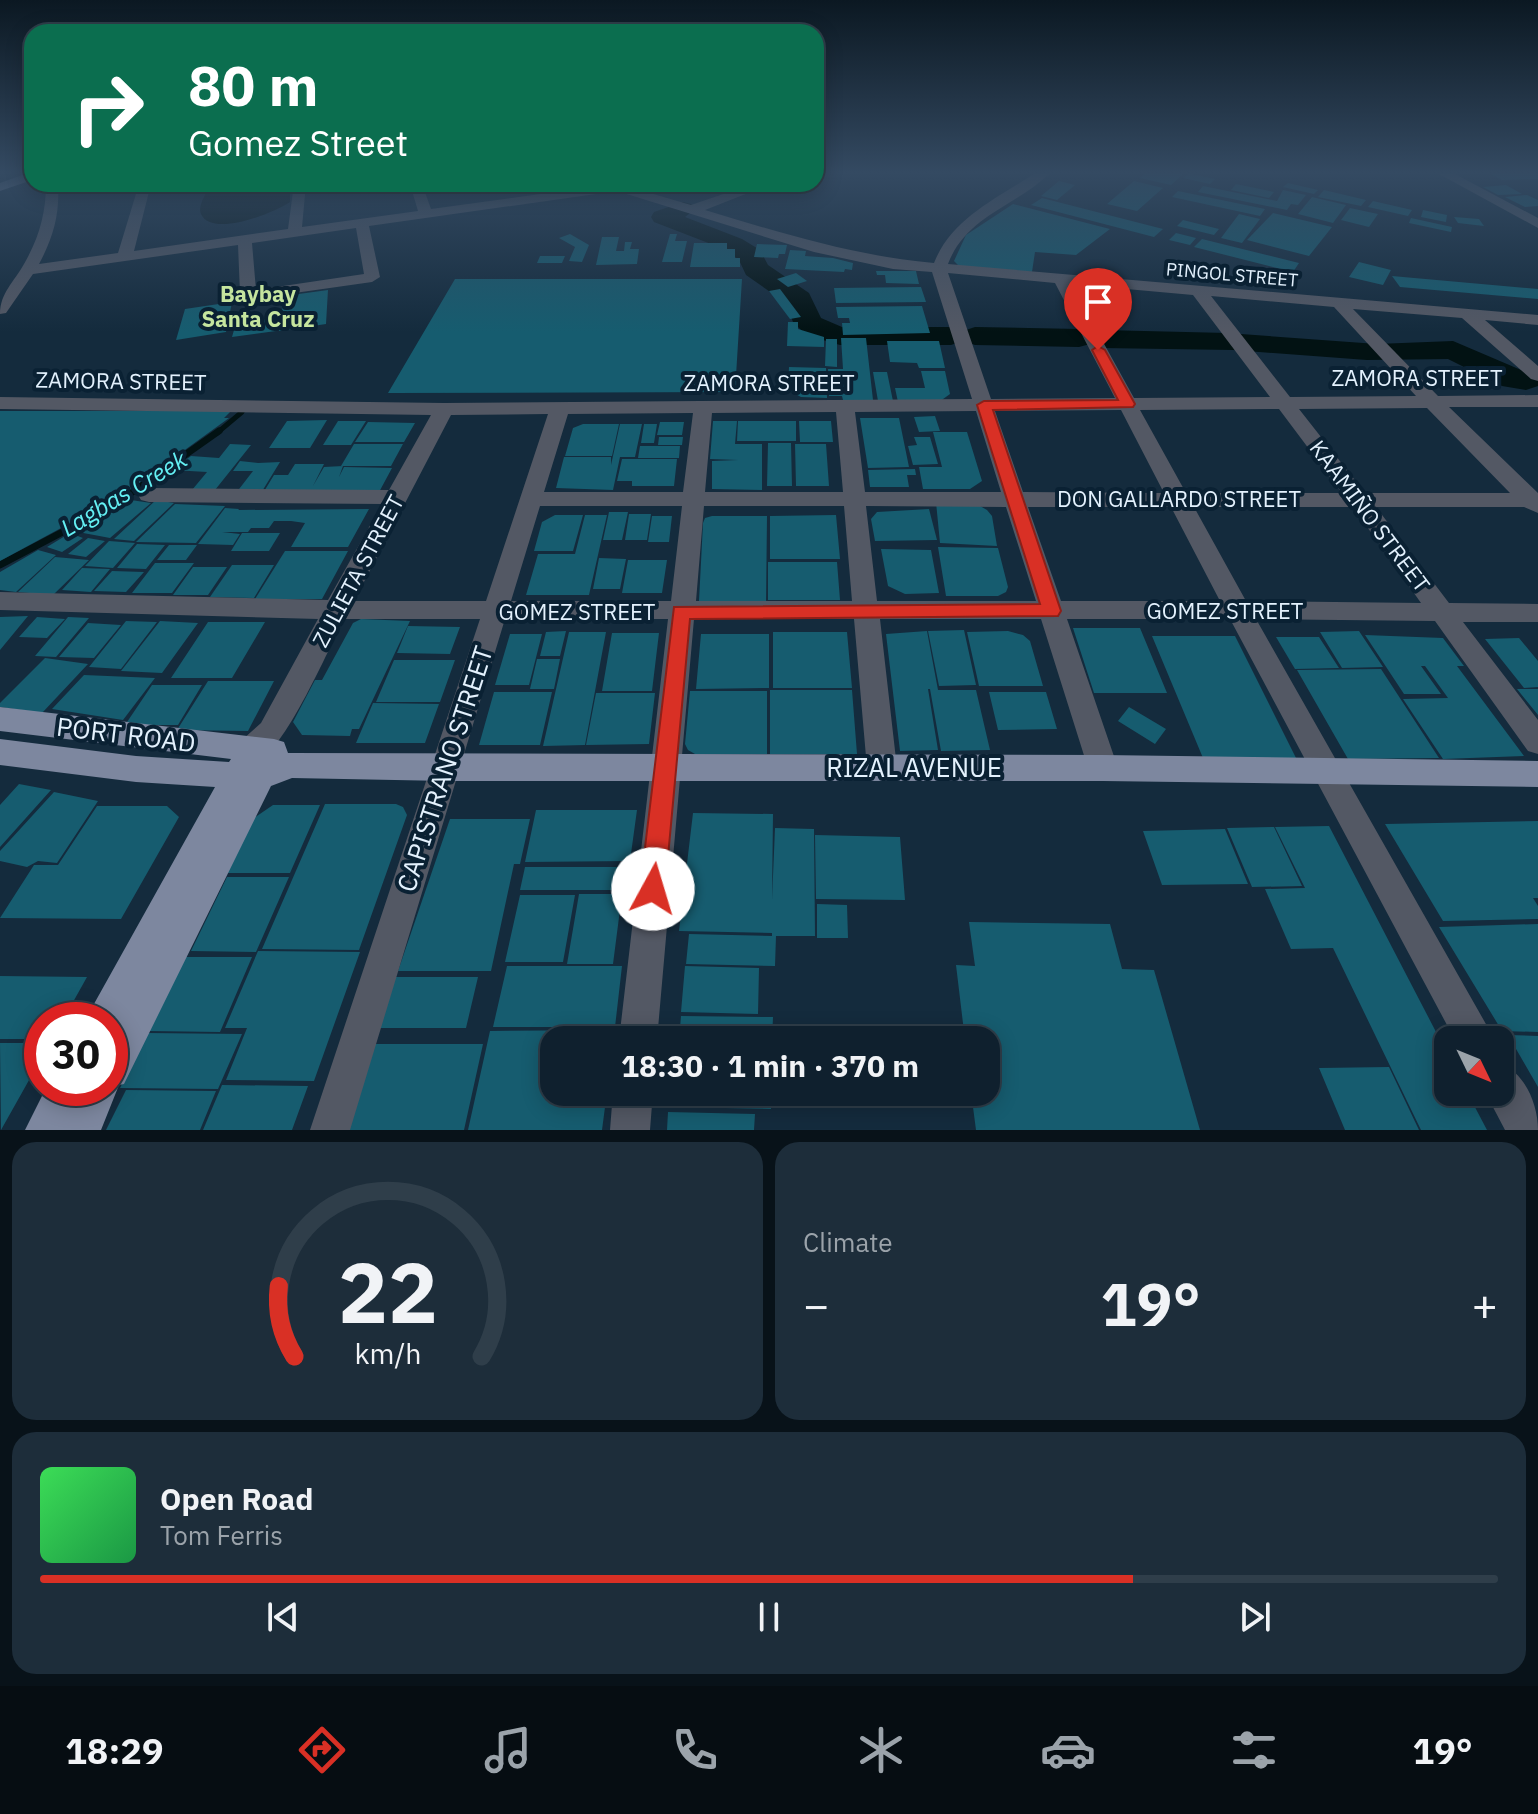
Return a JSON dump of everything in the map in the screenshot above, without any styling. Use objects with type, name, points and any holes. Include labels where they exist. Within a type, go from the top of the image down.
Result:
[{"type":"main road","name":"PORT ROAD","points":[[0,719],[264,758]]},
{"type":"main road","name":"PORT ROAD","points":[[0,752],[136,769],[264,758]]},
{"type":"main road","name":"RIZAL AVENUE","points":[[264,758],[446,768],[1103,768],[1538,774]]},
{"type":"main road","points":[[115,1002],[264,758]]},
{"type":"main road","points":[[128,1034],[264,758]]},
{"type":"main road","points":[[45,1130],[58,1106]]},
{"type":"main road","points":[[79,1130],[92,1106]]},
{"type":"street","points":[[0,309],[28,270],[48,227]]},
{"type":"street","points":[[124,258],[133,227]]},
{"type":"street","points":[[294,235],[295,227]]},
{"type":"street","name":"PINGOL STREET","points":[[28,270],[350,227]]},
{"type":"street","points":[[245,241],[248,293],[259,296],[372,277],[362,227]]},
{"type":"street","name":"PINGOL STREET","points":[[753,227],[846,255],[939,269],[1538,320]]},
{"type":"street","points":[[970,227],[954,238],[946,249],[939,269],[1103,768]]},
{"type":"street","points":[[1061,280],[1325,773],[1468,1026]]},
{"type":"street","name":"KAAMIÑO STREET","points":[[1199,292],[1231,338],[1359,500],[1538,742]]},
{"type":"street","points":[[1340,304],[1535,503]]},
{"type":"street","points":[[1467,314],[1538,375]]},
{"type":"street","name":"ZAMORA STREET","points":[[0,403],[444,409],[1538,401]]},
{"type":"street","points":[[845,406],[882,768]]},
{"type":"street","points":[[639,1026],[703,407]]},
{"type":"street","name":"CAPISTRANO STREET","points":[[330,1130],[560,408]]},
{"type":"street","name":"ZULIETA STREET","points":[[264,758],[444,409]]},
{"type":"street","points":[[149,495],[398,497]]},
{"type":"street","name":"DON GALLARDO STREET","points":[[532,499],[1179,499],[1535,503]]},
{"type":"street","name":"GOMEZ STREET","points":[[0,601],[339,610],[1538,613]]},
{"type":"street","points":[[630,1130],[632,1106]]},
{"type":"street","points":[[1514,1106],[1527,1130]]},
{"type":"building","points":[[979,227],[1110,229],[1076,255],[1035,252],[1032,272],[959,266],[954,261],[966,235]]},
{"type":"building","points":[[1115,227],[1163,229],[1154,237]]},
{"type":"building","points":[[1180,227],[1219,229],[1214,235]]},
{"type":"building","points":[[1229,227],[1254,227],[1242,243],[1221,238]]},
{"type":"building","points":[[1260,227],[1332,227],[1309,256],[1247,240]]},
{"type":"building","points":[[1426,227],[1451,227],[1451,232]]},
{"type":"building","points":[[1176,233],[1196,238],[1190,245],[1169,240]]},
{"type":"building","points":[[570,234],[589,245],[582,262],[569,261],[575,247],[559,238]]},
{"type":"building","points":[[670,234],[677,234],[675,241],[687,241],[682,262],[662,262]]},
{"type":"building","points":[[602,237],[619,237],[616,251],[624,251],[625,242],[632,242],[630,249],[639,249],[637,264],[596,265]]},
{"type":"building","points":[[1202,239],[1299,263],[1293,272],[1194,247]]},
{"type":"building","points":[[694,243],[727,243],[727,249],[735,249],[735,258],[740,258],[740,267],[690,267]]},
{"type":"building","points":[[757,244],[787,245],[785,254],[779,254],[778,258],[754,257]]},
{"type":"building","points":[[790,250],[806,251],[805,256],[853,263],[852,270],[785,269]]},
{"type":"building","points":[[540,256],[565,256],[562,263],[537,263]]},
{"type":"building","points":[[1359,262],[1391,270],[1383,285],[1349,277]]},
{"type":"building","points":[[876,271],[916,271],[919,284],[886,283],[885,275],[877,275]]},
{"type":"building","points":[[796,273],[807,281],[788,287],[777,279]]},
{"type":"building","points":[[1392,276],[1538,289],[1538,299],[1400,287]]},
{"type":"building","points":[[455,279],[742,279],[735,392],[388,393]]},
{"type":"building","points":[[921,287],[926,302],[836,303],[834,288]]},
{"type":"building","points":[[780,289],[801,317],[790,319],[769,291]]},
{"type":"building","points":[[328,290],[326,324],[279,331],[284,296]]},
{"type":"building","points":[[232,302],[226,332],[176,340],[185,309]]},
{"type":"building","points":[[922,306],[930,333],[843,335],[842,323],[850,323],[849,318],[838,318],[836,307]]},
{"type":"building","points":[[278,317],[276,331],[232,337],[236,323]]},
{"type":"building","points":[[788,322],[798,322],[798,329],[824,337],[824,347],[787,346]]},
{"type":"building","points":[[841,338],[866,338],[873,400],[843,400],[842,396],[829,396],[828,369],[843,369]]},
{"type":"building","points":[[826,339],[837,339],[837,367],[825,366]]},
{"type":"building","points":[[887,341],[939,341],[945,368],[919,368],[917,363],[890,362]]},
{"type":"building","points":[[789,367],[826,368],[827,398],[801,397],[788,390]]},
{"type":"building","points":[[921,371],[945,371],[950,394],[939,402],[898,402],[895,388],[925,388]]},
{"type":"building","points":[[873,372],[887,372],[893,401],[878,401]]},
{"type":"building","points":[[0,411],[231,411],[224,418],[229,418],[124,494],[0,561]]},
{"type":"building","points":[[935,416],[940,431],[919,432],[914,417]]},
{"type":"building","points":[[860,418],[899,418],[909,467],[868,468]]},
{"type":"building","points":[[327,420],[310,448],[269,448],[287,421]]},
{"type":"building","points":[[338,421],[366,421],[351,445],[323,445]]},
{"type":"building","points":[[713,421],[737,421],[735,444],[762,444],[762,490],[712,489],[712,461],[738,460],[710,459]]},
{"type":"building","points":[[738,421],[796,421],[796,441],[737,441]]},
{"type":"building","points":[[799,421],[831,421],[833,442],[800,442]]},
{"type":"building","points":[[368,422],[415,423],[404,442],[355,442]]},
{"type":"building","points":[[660,422],[684,422],[682,435],[657,435]]},
{"type":"building","points":[[583,424],[619,424],[612,456],[565,456],[573,428]]},
{"type":"building","points":[[620,424],[642,424],[635,457],[620,457],[613,490],[556,488],[564,457],[611,457],[611,465]]},
{"type":"building","points":[[644,424],[657,424],[654,443],[641,443]]},
{"type":"building","points":[[933,432],[967,432],[982,481],[970,489],[923,489],[919,467],[942,467]]},
{"type":"building","points":[[659,437],[683,437],[682,445],[658,445]]},
{"type":"building","points":[[914,437],[930,437],[938,464],[913,465],[908,446],[917,445]]},
{"type":"building","points":[[768,443],[791,443],[792,486],[767,486]]},
{"type":"building","points":[[230,444],[251,445],[215,490],[192,490],[207,472],[172,470],[191,456],[219,458]]},
{"type":"building","points":[[354,444],[403,444],[391,466],[341,466]]},
{"type":"building","points":[[795,444],[826,444],[829,486],[796,486]]},
{"type":"building","points":[[640,446],[680,446],[679,458],[638,458]]},
{"type":"building","points":[[622,459],[677,459],[674,486],[632,486],[632,481],[617,481]]},
{"type":"building","points":[[240,461],[280,462],[261,493],[236,493],[253,471],[233,471]]},
{"type":"building","points":[[295,464],[324,464],[313,486],[324,467],[343,466],[339,477],[344,467],[392,468],[378,494],[263,493],[274,475],[288,475]]},
{"type":"building","points":[[915,469],[916,475],[907,475],[909,487],[870,487],[868,470]]},
{"type":"building","points":[[131,500],[151,503],[110,538],[78,532]]},
{"type":"building","points":[[156,500],[174,503],[134,541],[114,539]]},
{"type":"building","points":[[936,502],[980,506],[987,510],[992,516],[997,546],[940,543]]},
{"type":"building","points":[[175,504],[225,506],[196,543],[136,542]]},
{"type":"building","points":[[225,508],[369,509],[348,547],[291,547],[305,523],[291,521],[274,521],[269,528],[251,528],[248,532],[222,532],[240,534],[233,545],[198,544]]},
{"type":"building","points":[[929,509],[937,540],[875,541],[871,519],[877,512]]},
{"type":"building","points":[[609,512],[628,512],[622,540],[603,540]]},
{"type":"building","points":[[629,514],[651,514],[647,540],[625,540]]},
{"type":"building","points":[[555,515],[583,515],[573,551],[534,551],[542,522]]},
{"type":"building","points":[[585,515],[607,515],[589,595],[526,595],[538,554],[575,554]]},
{"type":"building","points":[[836,515],[840,559],[770,559],[770,516]]},
{"type":"building","points":[[652,516],[672,516],[669,542],[648,542]]},
{"type":"building","points":[[767,516],[766,605],[705,605],[699,601],[703,523],[705,518]]},
{"type":"building","points":[[70,533],[83,538],[62,552],[47,547]]},
{"type":"building","points":[[242,533],[280,533],[269,551],[231,551]]},
{"type":"building","points":[[88,538],[105,541],[86,557],[68,554]]},
{"type":"building","points":[[109,541],[135,543],[113,568],[85,566]]},
{"type":"building","points":[[137,544],[165,545],[146,569],[117,568]]},
{"type":"building","points":[[169,545],[197,545],[186,560],[157,560]]},
{"type":"building","points":[[938,547],[998,548],[1008,587],[1006,592],[998,596],[946,596]]},
{"type":"building","points":[[881,549],[931,550],[939,593],[905,594],[888,586]]},
{"type":"building","points":[[38,550],[56,555],[16,592],[0,590],[0,572]]},
{"type":"building","points":[[285,551],[348,551],[322,599],[255,599]]},
{"type":"building","points":[[55,557],[89,560],[53,595],[18,592]]},
{"type":"building","points":[[599,558],[626,559],[620,589],[593,589]]},
{"type":"building","points":[[628,560],[667,560],[662,593],[622,593]]},
{"type":"building","points":[[768,562],[837,562],[840,600],[768,600]]},
{"type":"building","points":[[155,563],[194,563],[172,593],[132,593]]},
{"type":"building","points":[[232,565],[274,565],[254,598],[210,597]]},
{"type":"building","points":[[193,567],[227,567],[208,595],[173,595]]},
{"type":"building","points":[[82,568],[110,569],[91,592],[62,590]]},
{"type":"building","points":[[112,571],[144,572],[126,592],[94,591]]},
{"type":"building","points":[[28,616],[0,650],[0,617]]},
{"type":"building","points":[[37,617],[65,619],[47,638],[19,637]]},
{"type":"building","points":[[68,617],[89,618],[56,657],[35,656]]},
{"type":"building","points":[[361,619],[410,621],[359,729],[352,729],[350,736],[302,735],[293,722],[315,680],[322,680],[353,623]]},
{"type":"building","points":[[126,621],[157,622],[121,669],[89,667]]},
{"type":"building","points":[[160,621],[198,623],[162,673],[121,671]]},
{"type":"building","points":[[208,622],[265,622],[232,678],[171,678]]},
{"type":"building","points":[[88,623],[121,625],[94,658],[59,657]]},
{"type":"building","points":[[408,626],[460,627],[450,654],[397,653]]},
{"type":"building","points":[[1073,628],[1140,628],[1167,693],[1094,693]]},
{"type":"building","points":[[964,630],[976,685],[939,686],[928,631]]},
{"type":"building","points":[[566,631],[560,656],[540,656],[546,632]]},
{"type":"building","points":[[927,631],[938,690],[976,690],[990,750],[941,751],[928,689],[938,750],[900,751],[886,634]]},
{"type":"building","points":[[1008,631],[1023,635],[1030,641],[1043,686],[979,686],[967,632]]},
{"type":"building","points":[[1359,631],[1383,667],[1342,668],[1320,632]]},
{"type":"building","points":[[569,632],[606,632],[585,745],[543,746]]},
{"type":"building","points":[[773,632],[847,632],[852,688],[773,688]]},
{"type":"building","points":[[612,633],[659,633],[652,691],[602,691]]},
{"type":"building","points":[[510,634],[542,634],[529,685],[495,685]]},
{"type":"building","points":[[701,634],[769,634],[769,688],[696,689]]},
{"type":"building","points":[[1365,635],[1443,638],[1464,666],[1457,666],[1524,756],[1443,759],[1403,699],[1448,698],[1425,666],[1421,666],[1441,694],[1404,694]]},
{"type":"building","points":[[1152,636],[1235,636],[1296,758],[1203,758]]},
{"type":"building","points":[[1276,637],[1319,637],[1339,668],[1295,669]]},
{"type":"building","points":[[1519,638],[1538,661],[1538,687],[1524,688],[1485,639]]},
{"type":"building","points":[[45,658],[88,664],[42,713],[0,707],[0,703]]},
{"type":"building","points":[[537,659],[560,659],[554,689],[530,689]]},
{"type":"building","points":[[394,660],[455,660],[440,702],[376,702]]},
{"type":"building","points":[[1381,669],[1439,758],[1348,759],[1297,670]]},
{"type":"building","points":[[84,675],[155,678],[123,720],[52,709]]},
{"type":"building","points":[[208,681],[274,681],[248,731],[177,730]]},
{"type":"building","points":[[152,685],[202,685],[178,725],[125,725]]},
{"type":"building","points":[[1517,689],[1538,689],[1538,715]]},
{"type":"building","points":[[770,690],[852,690],[857,754],[770,754]]},
{"type":"building","points":[[690,691],[767,691],[767,754],[695,754],[688,750],[685,744]]},
{"type":"building","points":[[494,692],[552,692],[540,745],[479,745]]},
{"type":"building","points":[[989,692],[1046,692],[1057,729],[998,730]]},
{"type":"building","points":[[596,693],[655,693],[649,744],[586,745]]},
{"type":"building","points":[[373,703],[439,704],[425,743],[356,743]]},
{"type":"building","points":[[1129,707],[1166,729],[1155,744],[1118,721]]},
{"type":"building","points":[[19,784],[51,790],[0,847],[0,805]]},
{"type":"building","points":[[54,792],[98,801],[57,863],[38,861],[27,867],[0,861],[0,851]]},
{"type":"building","points":[[325,804],[396,804],[403,807],[407,815],[359,950],[262,949]]},
{"type":"building","points":[[273,805],[320,805],[290,873],[227,873],[254,818]]},
{"type":"building","points":[[97,806],[167,806],[179,817],[121,919],[0,918],[34,865],[58,865]]},
{"type":"building","points":[[536,810],[637,810],[630,861],[525,862]]},
{"type":"building","points":[[693,813],[773,814],[772,900],[775,828],[814,829],[815,936],[776,936],[775,966],[686,964],[689,934],[772,936],[772,933],[679,931]]},
{"type":"building","points":[[450,819],[530,819],[520,864],[514,864],[491,971],[398,971]]},
{"type":"building","points":[[1538,821],[1538,898],[1533,898],[1538,906],[1538,919],[1443,921],[1385,824]]},
{"type":"building","points":[[1329,826],[1434,1028],[1434,1106],[1474,1106],[1487,1130],[1421,1130],[1333,948],[1291,949],[1265,889],[1305,888],[1275,827]]},
{"type":"building","points":[[1274,827],[1302,886],[1252,887],[1227,828]]},
{"type":"building","points":[[1225,829],[1248,884],[1162,885],[1143,831]]},
{"type":"building","points":[[815,835],[900,837],[905,900],[816,899]]},
{"type":"building","points":[[525,867],[630,867],[627,890],[520,890]]},
{"type":"building","points":[[227,877],[289,877],[256,952],[191,951]]},
{"type":"building","points":[[579,894],[622,894],[613,964],[567,964]]},
{"type":"building","points":[[520,895],[575,895],[563,962],[505,962]]},
{"type":"building","points":[[817,904],[847,905],[848,938],[817,938]]},
{"type":"building","points":[[969,922],[1110,924],[1122,969],[1154,970],[1200,1130],[976,1130],[973,1106],[1000,1106],[1000,1026],[963,1026],[956,965],[975,966]]},
{"type":"building","points":[[1538,924],[1538,1032],[1514,1031],[1514,1026],[1499,1026],[1439,927]]},
{"type":"building","points":[[258,951],[360,952],[314,1081],[226,1080],[247,1028],[225,1028]]},
{"type":"building","points":[[186,957],[252,957],[220,1032],[149,1031]]},
{"type":"building","points":[[507,966],[622,966],[615,1026],[493,1027]]},
{"type":"building","points":[[685,966],[759,968],[758,1014],[681,1012]]},
{"type":"building","points":[[0,976],[87,977],[73,1002],[24,1002],[24,1039],[0,1039]]},
{"type":"building","points":[[392,977],[478,977],[466,1028],[376,1028]]},
{"type":"building","points":[[681,1016],[773,1017],[773,1026],[680,1026]]},
{"type":"building","points":[[490,1031],[540,1031],[540,1106],[605,1106],[602,1130],[468,1130]]},
{"type":"building","points":[[147,1033],[242,1034],[218,1089],[128,1088],[128,1072]]},
{"type":"building","points":[[1514,1035],[1538,1036],[1538,1087],[1514,1045]]},
{"type":"building","points":[[0,1043],[24,1043],[24,1089],[1,1130]]},
{"type":"building","points":[[375,1044],[483,1044],[464,1130],[348,1130]]},
{"type":"building","points":[[1389,1067],[1419,1130],[1345,1130],[1319,1068]]},
{"type":"building","points":[[222,1085],[308,1086],[292,1130],[203,1130]]},
{"type":"building","points":[[128,1090],[216,1091],[200,1130],[106,1130],[118,1106],[128,1106]]},
{"type":"building","points":[[771,1106],[771,1109],[673,1107]]},
{"type":"building","points":[[668,1112],[755,1114],[754,1130],[667,1130]]},
{"type":"waterway","points":[[688,227],[733,244],[751,256],[756,269],[799,299],[808,322],[817,329],[840,336],[951,336]]},
{"type":"waterway","points":[[975,336],[1079,338]]},
{"type":"waterway","points":[[1102,339],[1227,342]]},
{"type":"waterway","points":[[1243,343],[1367,351]]},
{"type":"waterway","points":[[1387,351],[1453,350],[1514,379],[1526,380]]},
{"type":"waterway","name":"Lagbas Creek","points":[[217,433],[242,412]]},
{"type":"waterway","name":"Lagbas Creek","points":[[0,565],[114,505],[219,431]]},
{"type":"district","name":"Baybay Santa Cruz","points":[[258,306]]},
{"type":"route","points":[[653,889],[681,612],[1051,611],[984,405],[1128,404],[1098,350]]}]
